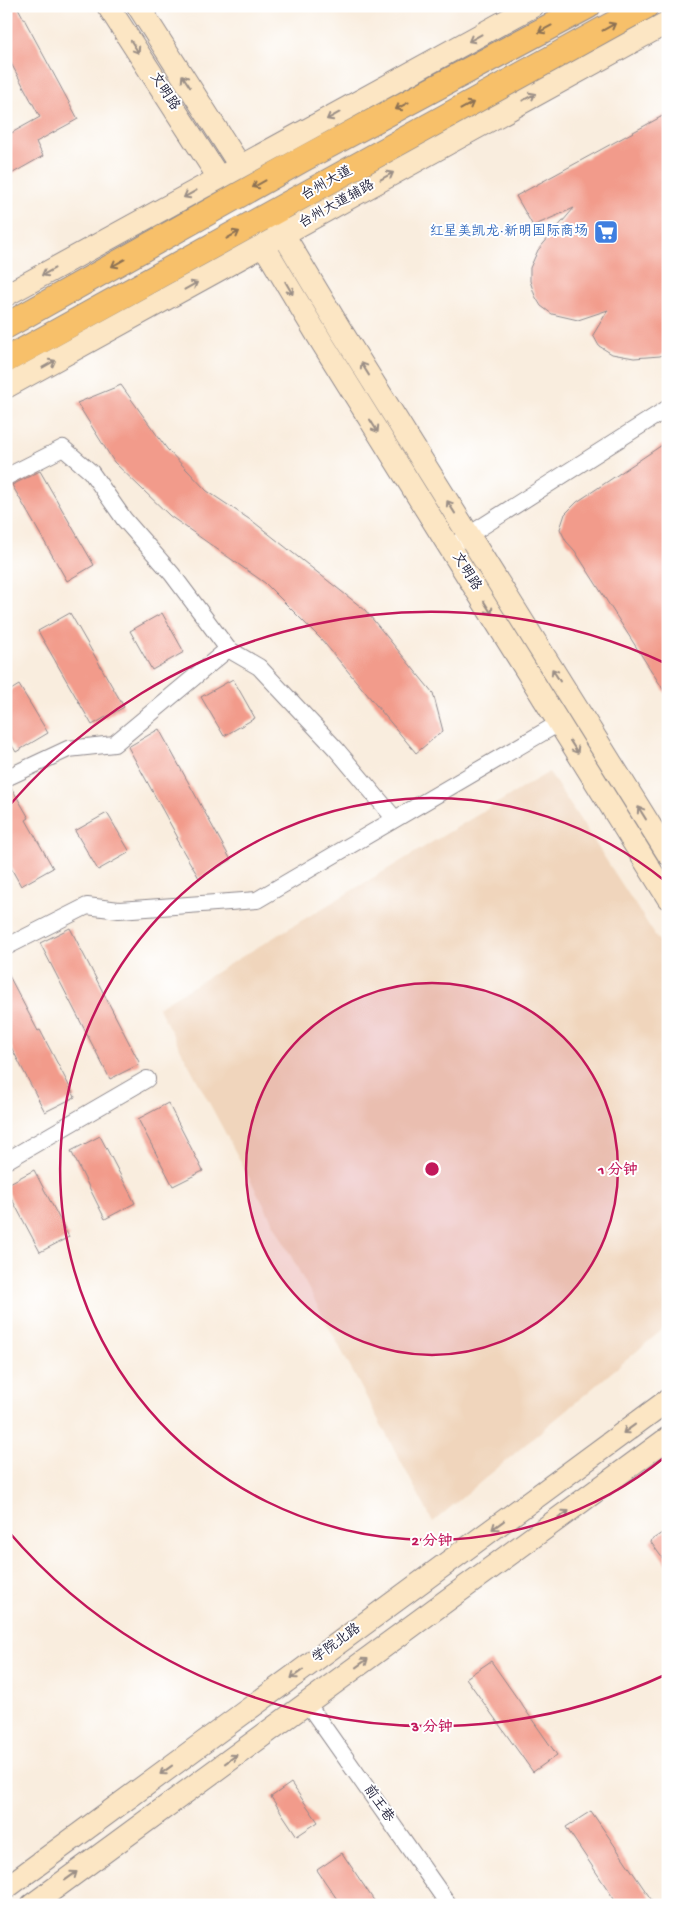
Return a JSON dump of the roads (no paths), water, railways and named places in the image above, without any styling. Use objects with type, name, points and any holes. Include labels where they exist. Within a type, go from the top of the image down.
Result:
[{"type":"main road","name":"文明路","points":[[108,6],[219,178]]},
{"type":"main road","name":"文明路","points":[[138,6],[240,166]]},
{"type":"main road","points":[[6,295],[533,6]]},
{"type":"main road","points":[[6,326],[303,159],[588,6]]},
{"type":"main road","name":"台州大道","points":[[6,360],[278,224],[646,6]]},
{"type":"main road","name":"台州大道辅路","points":[[6,388],[264,246],[278,224],[476,126],[668,22]]},
{"type":"main road","points":[[184,124],[193,130],[199,128],[204,121],[205,112]]},
{"type":"main road","name":"文明路","points":[[278,224],[460,541],[559,723],[668,898]]},
{"type":"main road","name":"文明路","points":[[264,246],[321,341],[460,541],[668,854]]},
{"type":"main road","points":[[321,341],[321,331],[324,325],[330,324],[340,329]]},
{"type":"main road","name":"学院北路","points":[[6,1888],[668,1400]]},
{"type":"main road","points":[[32,1905],[668,1438]]},
{"type":"street","points":[[460,541],[668,408]]},
{"type":"street","points":[[6,477],[63,448],[91,472],[124,519],[172,574],[228,649],[260,668],[336,749],[395,819]]},
{"type":"street","points":[[6,778],[68,750],[114,744],[228,649]]},
{"type":"street","points":[[6,948],[87,906],[119,910],[257,900],[559,723]]},
{"type":"street","points":[[6,1161],[146,1080]]},
{"type":"street","name":"前王巷","points":[[307,1703],[449,1905]]},
{"type":"place","name":"红星美凯龙·新明国际商场","points":[[606,232]]}]
